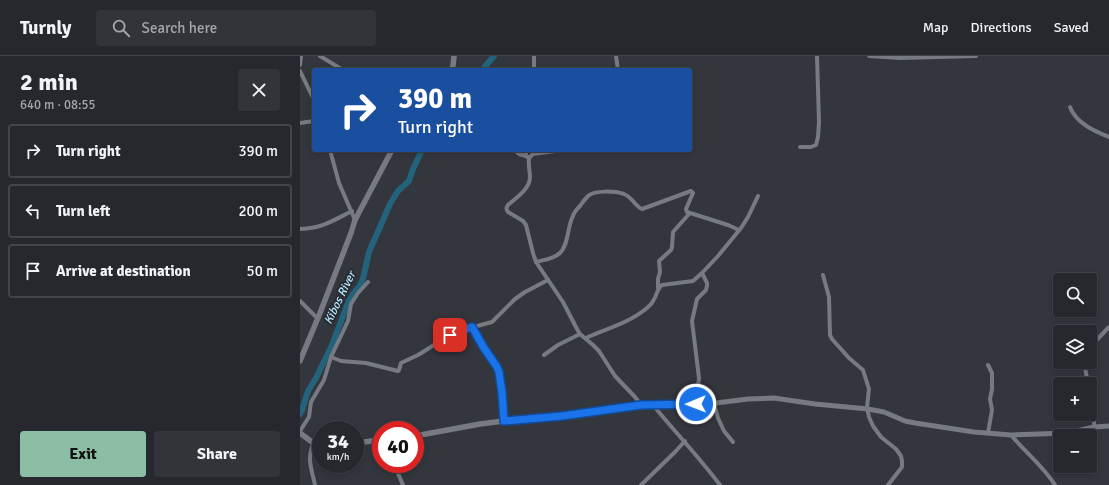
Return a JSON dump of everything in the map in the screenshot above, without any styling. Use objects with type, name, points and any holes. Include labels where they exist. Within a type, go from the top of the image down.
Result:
[{"type":"main road","points":[[452,68],[454,56]]},
{"type":"main road","points":[[300,361],[318,319],[355,220],[391,152]]},
{"type":"main road","points":[[424,434],[504,421],[562,416],[641,405],[653,405]]},
{"type":"main road","points":[[300,432],[312,441]]},
{"type":"street","points":[[300,65],[302,56]]},
{"type":"street","points":[[320,56],[340,68]]},
{"type":"street","points":[[534,56],[534,68]]},
{"type":"street","points":[[616,56],[618,68]]},
{"type":"street","points":[[800,146],[811,147],[816,145],[818,137],[820,122],[817,56]]},
{"type":"street","points":[[869,56],[900,58],[976,56]]},
{"type":"street","points":[[300,71],[312,96]]},
{"type":"street","points":[[1070,108],[1073,115],[1080,122],[1099,134],[1109,138]]},
{"type":"street","points":[[300,123],[312,121]]},
{"type":"street","points":[[331,152],[339,183],[355,220]]},
{"type":"street","points":[[517,152],[527,157],[533,154],[548,152]]},
{"type":"street","points":[[526,152],[530,177],[528,186],[508,205],[506,209],[508,212],[523,221],[526,225],[536,262],[563,302],[580,334],[599,351],[615,376],[641,405]]},
{"type":"street","points":[[536,262],[559,254],[567,240],[573,215],[592,194],[606,191],[624,194],[633,199],[640,209],[642,209],[691,190],[691,199],[686,210],[689,214],[728,225],[739,230]]},
{"type":"street","points":[[658,288],[662,285],[693,281],[702,273],[739,230],[748,217],[758,196]]},
{"type":"street","points":[[300,229],[325,225],[352,211]]},
{"type":"street","points":[[586,338],[607,331],[627,321],[642,312],[653,301],[658,288],[658,278],[660,272],[659,261],[672,247],[673,232],[689,214]]},
{"type":"street","points":[[696,404],[699,378],[692,321],[697,299],[706,290],[707,286],[702,273]]},
{"type":"street","points":[[823,275],[829,297],[830,334],[832,339],[849,358],[863,370],[869,389],[868,409],[873,426],[881,437],[896,449],[901,456],[902,467],[888,485]]},
{"type":"street","points":[[331,357],[341,361],[366,363],[398,371],[401,363],[418,355],[450,335],[492,322],[515,299],[548,280]]},
{"type":"street","points":[[300,432],[309,417],[311,402],[324,380],[331,357],[348,321],[351,304],[368,282]]},
{"type":"street","points":[[300,301],[318,319]]},
{"type":"street","points":[[472,327],[499,372],[504,421]]},
{"type":"street","points":[[1097,340],[1109,327]]},
{"type":"street","points":[[544,355],[558,345],[580,334]]},
{"type":"street","points":[[988,365],[992,373],[992,389],[990,399],[992,410],[988,433]]},
{"type":"street","points":[[653,405],[714,403],[774,398],[868,409],[884,412],[915,423],[974,432],[1011,435],[1068,433],[1094,427],[1109,426]]},
{"type":"street","points":[[714,403],[718,418],[724,431],[734,442]]},
{"type":"street","points":[[653,405],[685,441],[720,485]]},
{"type":"street","points":[[1094,421],[1094,427]]},
{"type":"street","points":[[1011,435],[1048,475],[1055,485]]},
{"type":"street","points":[[641,485],[685,441]]},
{"type":"street","points":[[312,446],[310,450],[310,459],[312,469]]},
{"type":"street","points":[[313,473],[315,485]]},
{"type":"street","points":[[398,473],[403,485]]},
{"type":"waterway","name":"Kibos River","points":[[484,68],[494,56]]},
{"type":"waterway","name":"Kibos River","points":[[300,414],[308,391],[332,345],[348,303],[363,279],[369,252],[390,204],[398,191],[409,181],[421,152]]},
{"type":"route","points":[[450,335],[472,327],[487,355],[495,363],[499,372],[504,405],[504,421],[562,416],[641,405],[696,404]]}]
